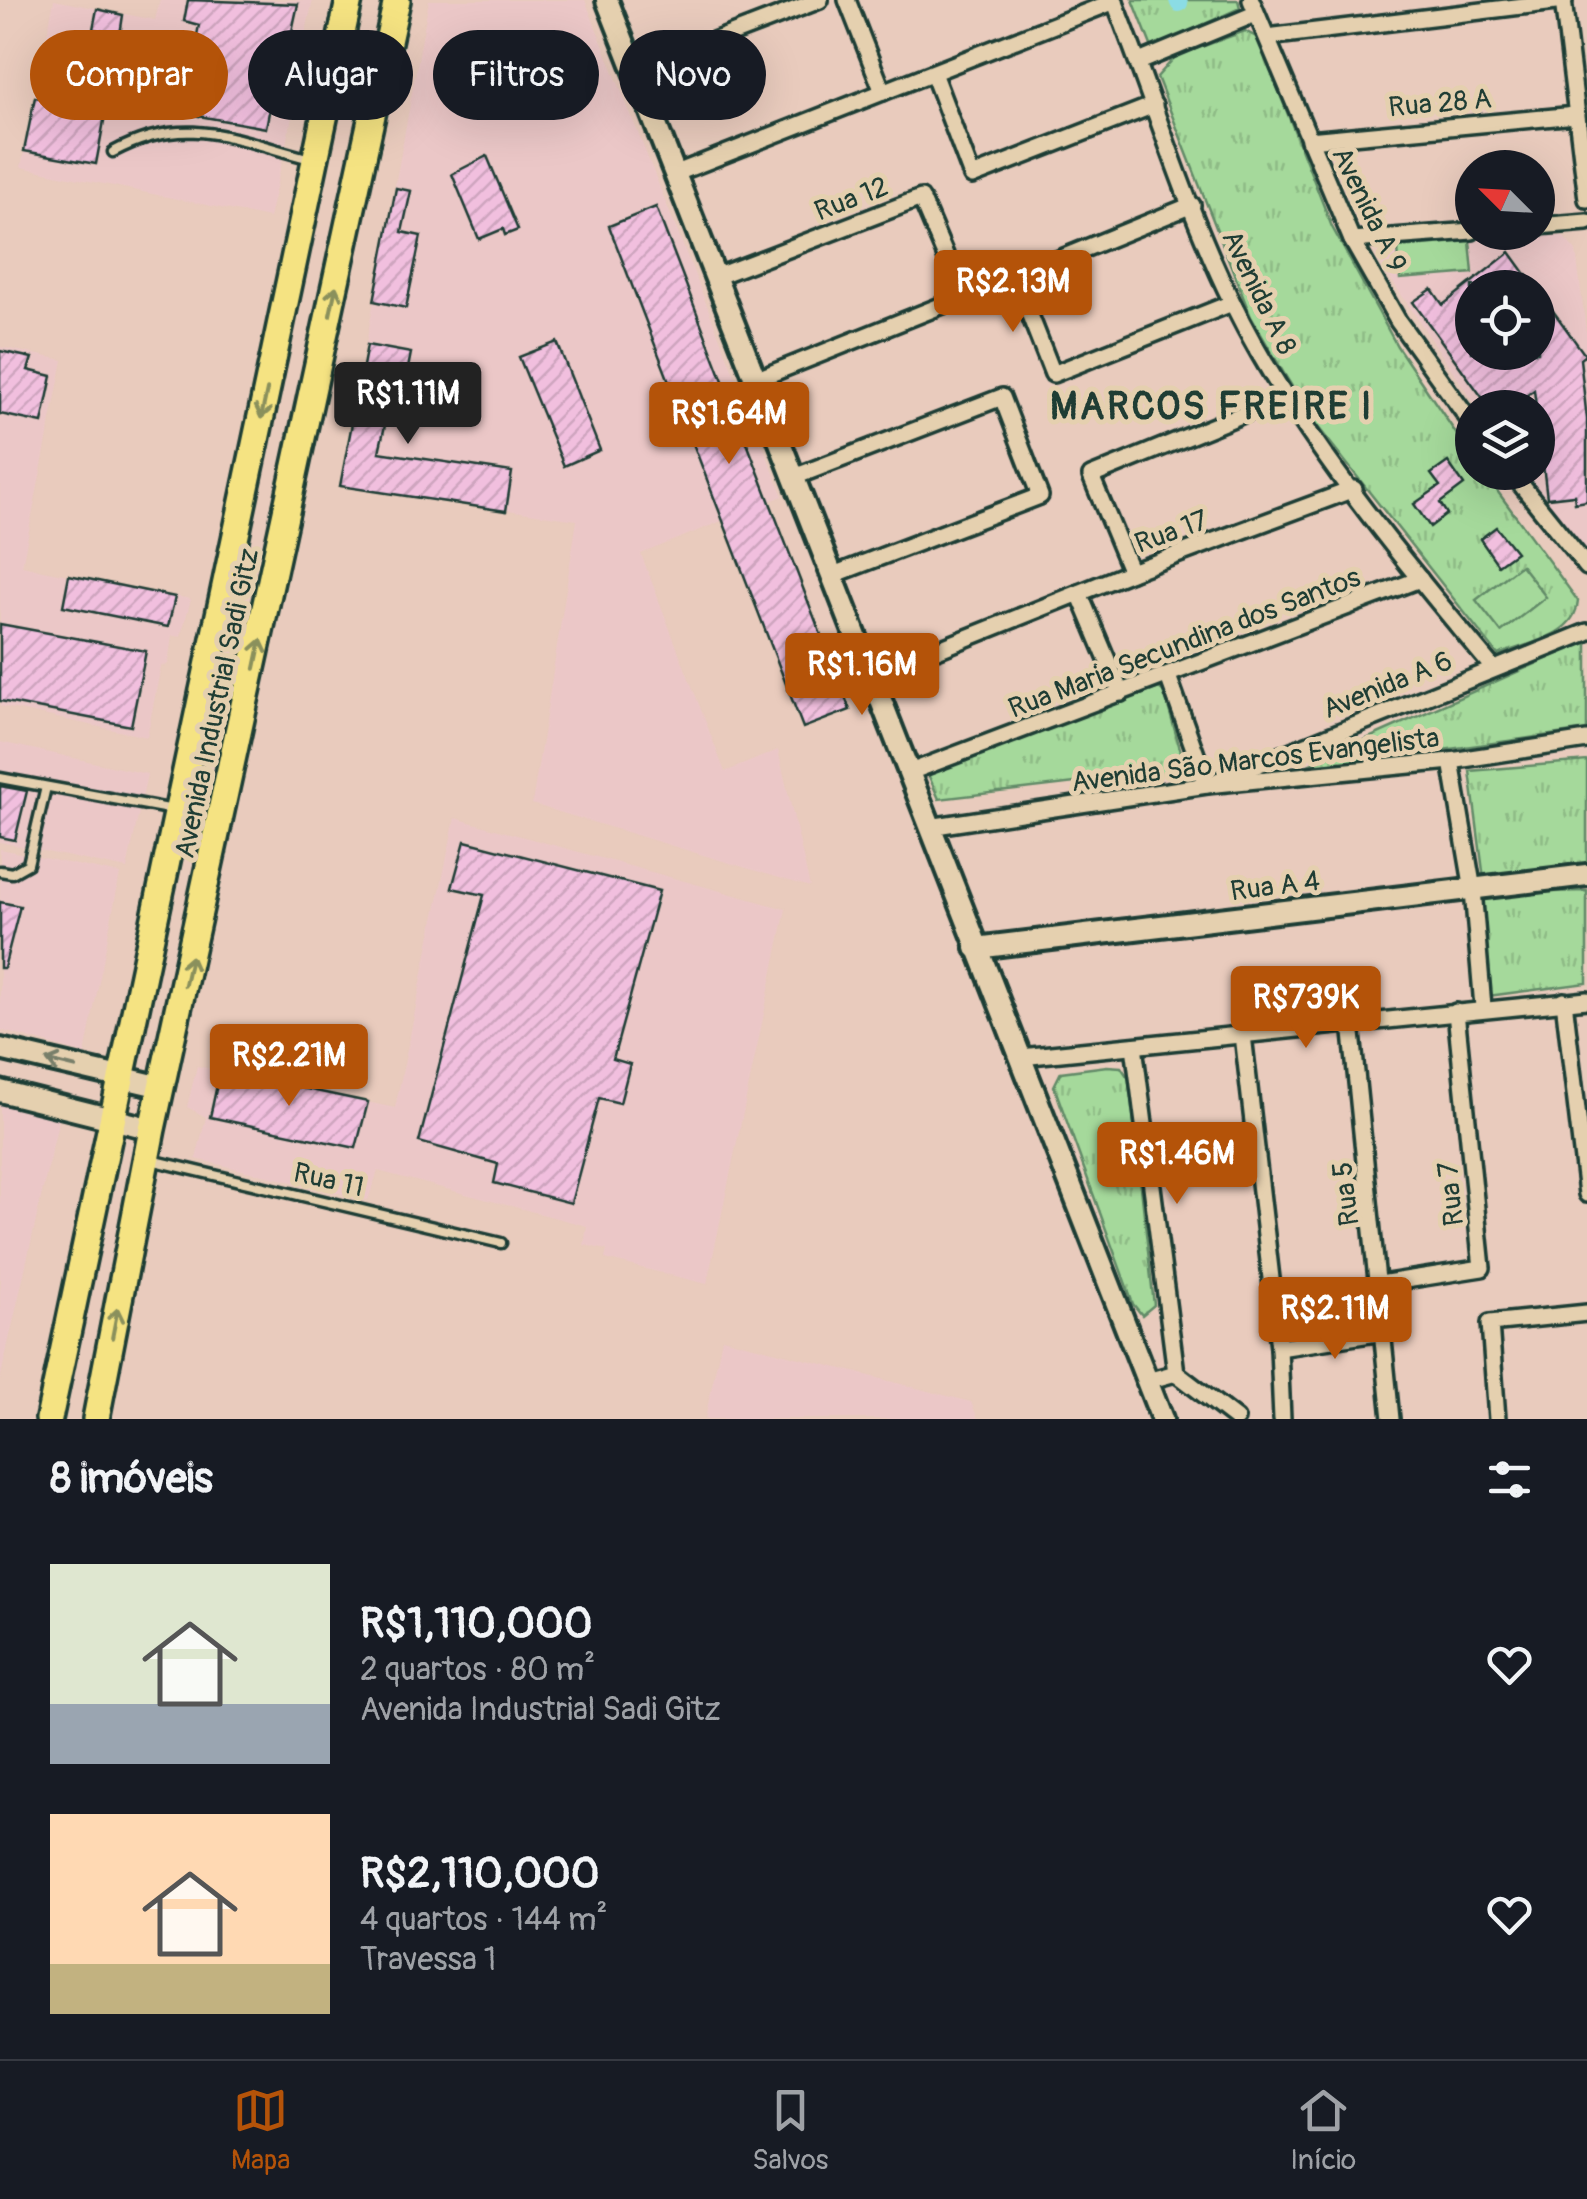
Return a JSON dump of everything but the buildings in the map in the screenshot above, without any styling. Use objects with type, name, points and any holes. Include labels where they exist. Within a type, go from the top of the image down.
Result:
[{"type":"main road","name":"Avenida Industrial Sadi Gitz","points":[[50,1419],[349,0]]},
{"type":"main road","name":"Avenida Industrial Sadi Gitz","points":[[96,1419],[152,1129],[396,0]]},
{"type":"street","points":[[607,0],[619,31]]},
{"type":"street","points":[[743,30],[820,0]]},
{"type":"street","points":[[847,0],[883,92]]},
{"type":"street","points":[[674,174],[1115,0]]},
{"type":"street","name":"Avenida A 8","points":[[1115,0],[1232,304],[1284,398],[1420,579],[1493,668]]},
{"type":"street","points":[[1266,38],[1564,0],[1587,199]]},
{"type":"street","points":[[1139,62],[1253,7]]},
{"type":"street","name":"Avenida A 9","points":[[1253,7],[1352,240],[1398,321],[1455,400]]},
{"type":"street","points":[[934,72],[972,176],[1154,105]]},
{"type":"street","name":"Rua 28 A","points":[[1309,140],[1576,115]]},
{"type":"street","points":[[653,120],[1162,1419]]},
{"type":"street","name":"Rua 12","points":[[714,277],[920,198],[963,297],[755,380]]},
{"type":"street","points":[[1192,205],[1015,277],[1054,374],[1232,304]]},
{"type":"street","points":[[1555,225],[1587,222]]},
{"type":"street","points":[[1352,240],[1455,232]]},
{"type":"street","points":[[794,477],[1002,397],[1040,496],[833,575]]},
{"type":"street","name":"Rua 17","points":[[1284,398],[1092,476],[1131,572],[1354,490]]},
{"type":"street","points":[[1526,490],[1587,567]]},
{"type":"street","points":[[872,676],[1131,572]]},
{"type":"street","name":"Rua Maria Secundina dos Santos","points":[[910,772],[1420,579]]},
{"type":"street","points":[[1079,593],[1121,693]]},
{"type":"street","name":"Avenida A 6","points":[[1207,785],[1587,632]]},
{"type":"street","points":[[1168,676],[1207,785]]},
{"type":"street","name":"Avenida São Marcos Evangelista","points":[[929,827],[1207,785],[1451,761],[1587,740]]},
{"type":"street","points":[[1451,761],[1474,890],[1483,1008]]},
{"type":"street","name":"Rua A 4","points":[[976,948],[1585,878]]},
{"type":"street","points":[[1022,1057],[1587,1000]]},
{"type":"street","points":[[1564,1002],[1587,1194]]},
{"type":"street","name":"Rua 7","points":[[1380,1284],[1482,1268],[1456,1012]]},
{"type":"street","name":"Rua 5","points":[[1350,1023],[1391,1419]]},
{"type":"street","points":[[1243,1036],[1279,1348],[1282,1419]]},
{"type":"street","points":[[1134,1046],[1176,1373],[1236,1419]]},
{"type":"street","points":[[0,1048],[162,1087]]},
{"type":"street","points":[[0,1090],[152,1129]]},
{"type":"street","points":[[1497,1419],[1490,1323],[1587,1313]]},
{"type":"street","points":[[1279,1348],[1384,1332]]},
{"type":"street","points":[[1147,1381],[1176,1373]]},
{"type":"lane","points":[[113,152],[152,134],[186,128],[315,160]]},
{"type":"lane","points":[[0,778],[179,811]]},
{"type":"lane","points":[[0,871],[12,874],[28,864],[46,787]]},
{"type":"lane","name":"Rua 11","points":[[147,1159],[501,1242]]},
{"type":"shaded area","points":[[54,0],[155,20],[160,0],[313,0],[306,30],[248,30],[248,120],[291,120],[269,218],[21,167],[30,120],[228,120],[228,30],[48,30]]},
{"type":"shaded area","points":[[429,0],[585,0],[597,30],[433,30],[433,120],[599,120],[599,35],[619,85],[619,120],[633,120],[783,496],[641,554],[725,772],[778,750],[810,887],[532,804],[577,520],[340,486],[407,120],[413,120],[413,87]]},
{"type":"shaded area","points":[[1555,236],[1563,236],[1576,251],[1587,340],[1587,557],[1536,490],[1555,490],[1555,390],[1466,390],[1382,266],[1385,248],[1455,242],[1455,250],[1555,250]]},
{"type":"shaded area","points":[[0,347],[63,360],[22,566],[191,599],[181,636],[172,636],[168,664],[161,666],[147,737],[0,706]]},
{"type":"shaded area","points":[[0,742],[147,774],[127,869],[0,842]]},
{"type":"shaded area","points":[[455,818],[786,909],[707,1284],[605,1259],[607,1250],[584,1245],[587,1226],[378,1171],[368,1200],[196,1159],[206,1117],[187,1107],[197,1066],[395,1108]]},
{"type":"shaded area","points":[[0,849],[120,874],[85,1054],[0,1030]]},
{"type":"shaded area","points":[[0,1104],[59,1118],[0,1380]]},
{"type":"shaded area","points":[[722,1338],[971,1402],[978,1419],[705,1419]]},
{"type":"green space","points":[[1133,0],[1238,0],[1240,8],[1152,48]]},
{"type":"green space","points":[[1245,31],[1258,38],[1332,227],[1397,346],[1455,432],[1455,490],[1496,490],[1578,601],[1575,613],[1559,631],[1498,655],[1314,422],[1251,317],[1157,77],[1176,56]]},
{"type":"green space","points":[[1455,242],[1455,250],[1471,250],[1473,270],[1400,279],[1398,247]]},
{"type":"green space","points":[[1521,565],[1546,597],[1501,632],[1476,600]]},
{"type":"green space","points":[[1587,641],[1587,730],[1297,770]]},
{"type":"green space","points":[[1159,688],[1164,692],[1186,770],[939,799],[927,772]]},
{"type":"green space","points":[[1587,761],[1587,867],[1484,879],[1470,771]]},
{"type":"green space","points":[[1587,891],[1587,983],[1488,996],[1481,894]]},
{"type":"green space","points":[[1121,1067],[1129,1079],[1154,1305],[1142,1315],[1133,1304],[1054,1086],[1061,1072]]},
{"type":"district","name":"MARCOS FREIRE I","points":[[1212,406]]}]
